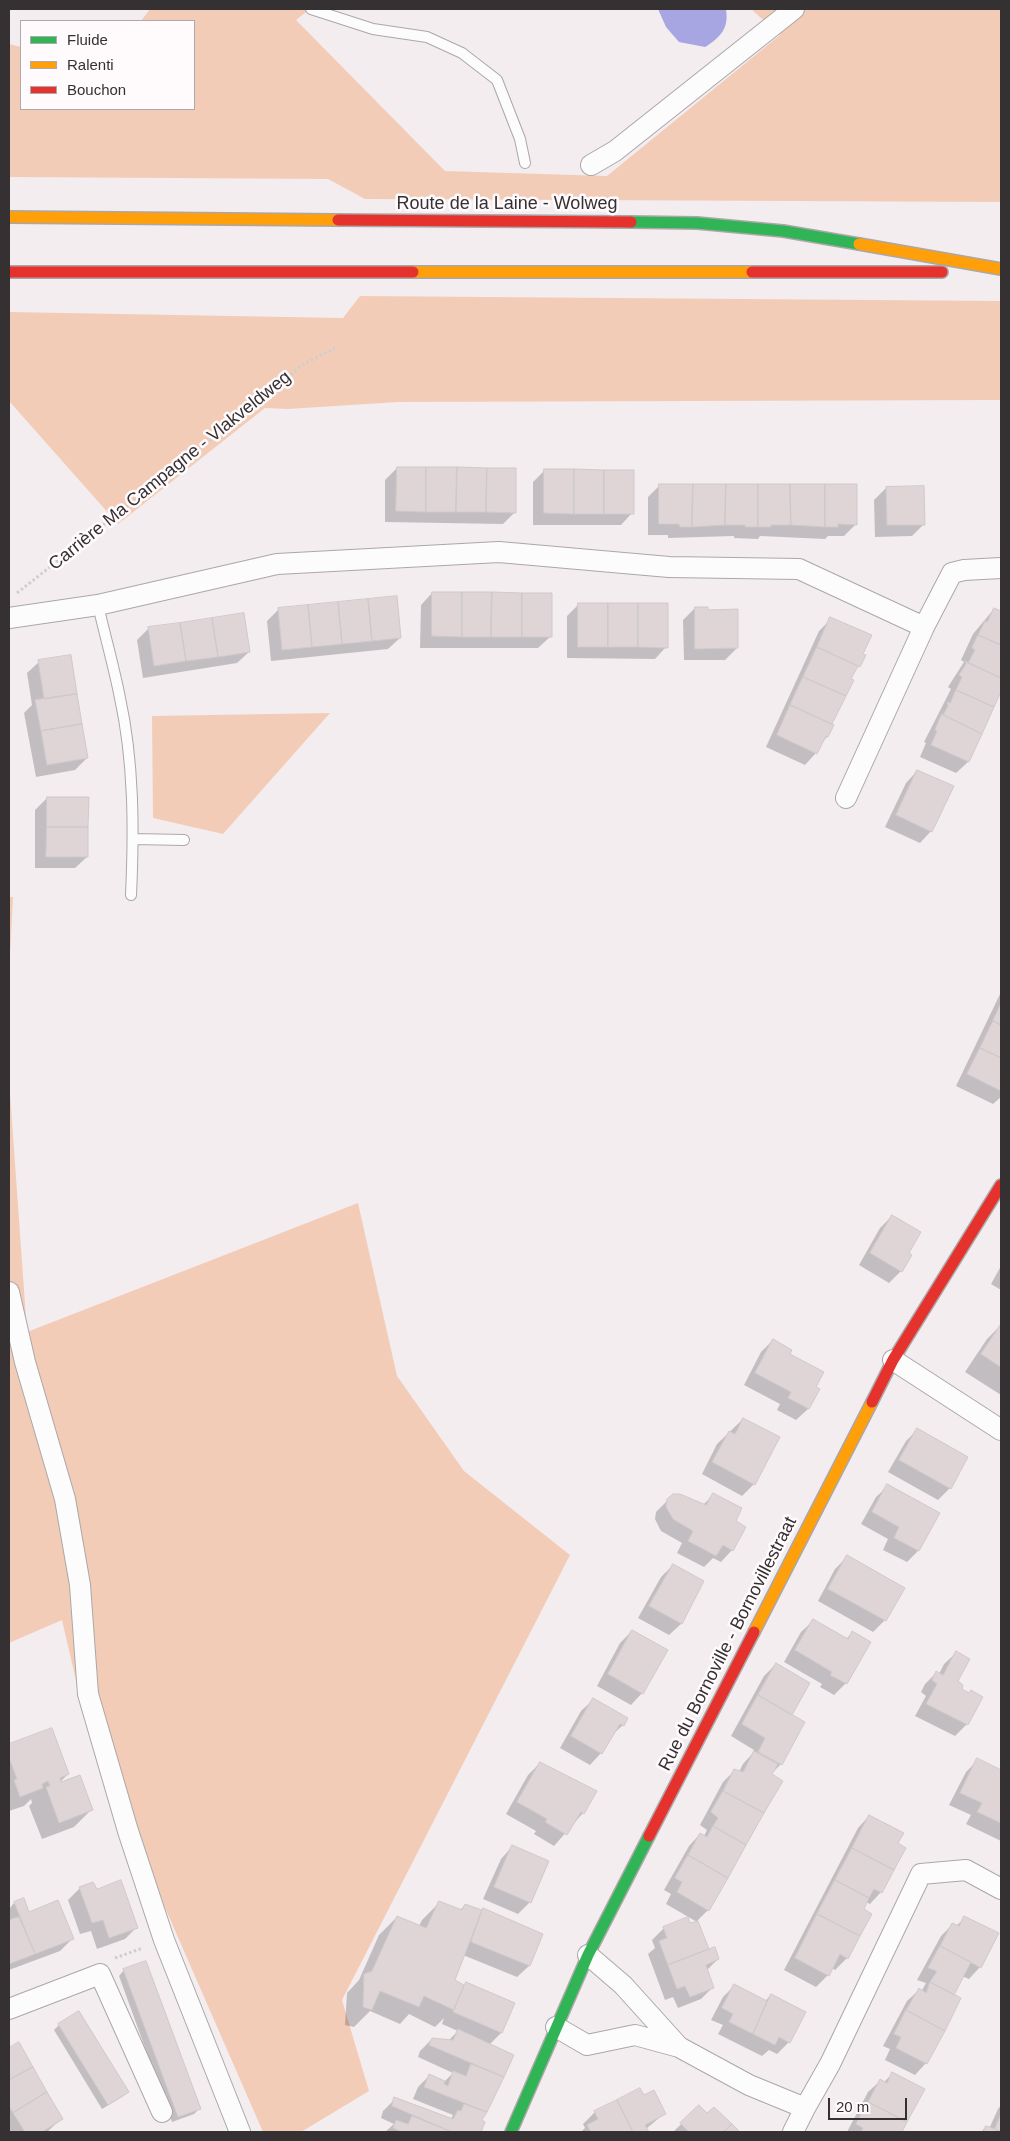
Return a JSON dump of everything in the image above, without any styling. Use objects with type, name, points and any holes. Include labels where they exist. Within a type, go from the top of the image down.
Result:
[{"type":"main road","name":"Route de la Laine - Wolweg","points":[[9,217],[697,223],[783,231],[1001,270]]},
{"type":"main road","name":"Route de la Laine - Wolweg","points":[[9,272],[1001,270]]},
{"type":"main road","name":"Rue du Bornoville - Bornovillestraat","points":[[511,2132],[588,1955],[893,1360],[1001,1185]]},
{"type":"street","points":[[591,165],[615,151],[794,9]]},
{"type":"street","points":[[9,618],[98,605],[277,564],[499,552],[669,567],[799,569],[924,626]]},
{"type":"street","points":[[846,798],[924,626],[952,573],[964,570],[1001,568]]},
{"type":"street","points":[[9,1292],[25,1362],[65,1499],[80,1586],[88,1694],[128,1831],[164,1940],[240,2132]]},
{"type":"street","points":[[893,1360],[1001,1430]]},
{"type":"street","points":[[793,2132],[830,2064],[921,1874],[966,1870],[1001,1888]]},
{"type":"street","points":[[588,1955],[623,1985],[679,2047]]},
{"type":"street","points":[[9,2009],[100,1974],[162,2112]]},
{"type":"street","points":[[556,2027],[587,2045],[635,2035],[679,2047],[749,2085],[805,2108]]},
{"type":"lane","points":[[311,9],[373,29],[427,37],[462,53],[497,80],[520,139],[525,163]]},
{"type":"lane","points":[[98,605],[121,699],[131,775],[134,839],[131,895]]},
{"type":"lane","points":[[134,839],[184,840]]},
{"type":"path","name":"Carrière Ma Campagne - Vlakveldweg","points":[[16,594],[240,417],[302,365],[335,348]]},
{"type":"path","points":[[100,1974],[115,1958],[164,1940]]},
{"type":"shaded area","points":[[150,9],[310,9],[296,20],[445,171],[607,176],[780,35],[751,9],[1001,9],[1001,202],[365,199],[328,179],[9,177],[9,44],[20,47],[20,110],[195,110],[195,20],[142,20]]},
{"type":"shaded area","points":[[360,296],[1001,301],[1001,400],[398,402],[288,409],[265,408],[118,524],[9,401],[9,312],[343,318]]},
{"type":"shaded area","points":[[330,713],[223,834],[153,818],[152,716]]},
{"type":"shaded area","points":[[9,897],[13,897],[9,977]]},
{"type":"shaded area","points":[[9,1079],[27,1332],[358,1203],[397,1376],[464,1471],[570,1555],[342,2000],[369,2091],[301,2132],[263,2132],[156,1887],[81,1702],[62,1620],[9,1643]]},
{"type":"water","points":[[658,9],[726,9],[725,27],[715,40],[705,47],[679,42],[666,27]]},
{"type":"building","points":[[397,467],[426,467],[426,512],[396,511]]},
{"type":"building","points":[[426,467],[457,467],[456,512],[426,512]]},
{"type":"building","points":[[457,467],[487,468],[486,512],[456,512]]},
{"type":"building","points":[[487,468],[516,468],[516,513],[486,512]]},
{"type":"building","points":[[544,469],[574,469],[574,514],[544,513]]},
{"type":"building","points":[[574,469],[604,470],[604,514],[574,514]]},
{"type":"building","points":[[604,470],[634,470],[634,514],[604,514]]},
{"type":"building","points":[[659,484],[693,484],[692,527],[680,527],[679,524],[659,524]]},
{"type":"building","points":[[693,484],[726,484],[725,525],[692,527]]},
{"type":"building","points":[[726,484],[758,484],[758,527],[725,525]]},
{"type":"building","points":[[758,484],[790,484],[791,525],[758,527]]},
{"type":"building","points":[[790,484],[825,484],[825,527],[791,525]]},
{"type":"building","points":[[825,484],[857,484],[857,525],[838,524],[838,527],[825,527]]},
{"type":"building","points":[[924,486],[925,525],[887,525],[886,487]]},
{"type":"building","points":[[432,592],[462,592],[462,637],[432,636]]},
{"type":"building","points":[[462,592],[492,592],[491,637],[462,637]]},
{"type":"building","points":[[492,592],[522,593],[522,637],[491,637]]},
{"type":"building","points":[[522,593],[552,593],[552,637],[522,637]]},
{"type":"building","points":[[397,596],[401,638],[372,641],[368,599]]},
{"type":"building","points":[[368,599],[372,641],[342,644],[338,602]]},
{"type":"building","points":[[338,602],[342,644],[312,647],[308,605]]},
{"type":"building","points":[[578,603],[608,603],[608,647],[578,647]]},
{"type":"building","points":[[608,603],[638,603],[638,647],[608,647]]},
{"type":"building","points":[[638,603],[668,603],[668,648],[638,647]]},
{"type":"building","points":[[308,605],[312,647],[282,650],[278,608]]},
{"type":"building","points":[[695,607],[708,607],[708,610],[738,609],[738,648],[695,649]]},
{"type":"building","points":[[994,608],[1001,611],[1001,645],[978,635]]},
{"type":"building","points":[[244,613],[250,652],[218,657],[212,618]]},
{"type":"building","points":[[830,617],[872,635],[863,654],[866,655],[860,667],[817,647]]},
{"type":"building","points":[[212,618],[218,657],[186,661],[180,623]]},
{"type":"building","points":[[180,623],[186,661],[154,666],[148,627]]},
{"type":"building","points":[[978,635],[1001,645],[1001,678],[968,663],[975,650],[972,648]]},
{"type":"building","points":[[817,647],[858,666],[851,679],[854,680],[846,696],[803,677]]},
{"type":"building","points":[[71,655],[77,694],[44,699],[38,660]]},
{"type":"building","points":[[965,661],[1001,678],[1001,692],[994,707],[956,690],[962,677],[959,675],[966,664]]},
{"type":"building","points":[[803,677],[846,696],[832,724],[790,705]]},
{"type":"building","points":[[956,690],[994,707],[982,734],[943,715],[948,706],[947,702],[950,703]]},
{"type":"building","points":[[77,694],[82,724],[41,731],[35,700]]},
{"type":"building","points":[[790,705],[834,725],[817,754],[777,735]]},
{"type":"building","points":[[942,714],[982,734],[969,762],[931,745]]},
{"type":"building","points":[[82,724],[88,758],[47,765],[41,731]]},
{"type":"building","points":[[917,770],[954,786],[932,832],[896,815]]},
{"type":"building","points":[[47,797],[89,797],[88,827],[47,827]]},
{"type":"building","points":[[47,827],[88,827],[88,857],[46,857]]},
{"type":"building","points":[[1001,1003],[1001,1025],[993,1021]]},
{"type":"building","points":[[993,1021],[1001,1025],[1001,1058],[980,1048]]},
{"type":"building","points":[[980,1048],[1001,1058],[1001,1091],[967,1074]]},
{"type":"building","points":[[892,1215],[921,1232],[909,1253],[912,1255],[902,1272],[870,1253]]},
{"type":"building","points":[[1001,1324],[1001,1366],[999,1366],[981,1354]]},
{"type":"building","points":[[773,1339],[792,1350],[790,1354],[824,1372],[816,1387],[820,1389],[809,1409],[788,1398],[791,1392],[755,1373]]},
{"type":"building","points":[[743,1418],[780,1437],[755,1485],[712,1462],[729,1431],[735,1434]]},
{"type":"building","points":[[917,1428],[968,1457],[951,1489],[899,1460]]},
{"type":"building","points":[[887,1484],[940,1513],[919,1551],[894,1538],[899,1527],[872,1512]]},
{"type":"building","points":[[713,1493],[742,1508],[736,1521],[746,1527],[733,1551],[723,1545],[716,1556],[688,1541],[693,1531],[673,1519],[666,1507],[667,1499],[673,1494],[680,1494],[706,1505]]},
{"type":"building","points":[[847,1555],[905,1588],[886,1621],[828,1589]]},
{"type":"building","points":[[673,1564],[704,1581],[682,1624],[649,1606]]},
{"type":"building","points":[[813,1619],[848,1639],[852,1631],[871,1642],[847,1684],[830,1675],[832,1672],[795,1650]]},
{"type":"building","points":[[632,1630],[668,1650],[643,1694],[608,1674]]},
{"type":"building","points":[[956,1651],[970,1659],[958,1681],[963,1685],[962,1689],[969,1693],[971,1690],[983,1697],[968,1725],[926,1704],[937,1684],[932,1680],[936,1671],[943,1675]]},
{"type":"building","points":[[776,1663],[810,1683],[792,1715],[758,1695]]},
{"type":"building","points":[[758,1695],[805,1722],[782,1765],[758,1752],[765,1738],[742,1724]]},
{"type":"building","points":[[593,1698],[628,1718],[624,1726],[620,1724],[602,1754],[571,1736]]},
{"type":"building","points":[[52,1728],[69,1774],[60,1778],[61,1782],[80,1775],[93,1810],[59,1823],[46,1787],[50,1786],[48,1781],[42,1784],[43,1788],[20,1797],[14,1780],[17,1779],[9,1758],[9,1744]]},
{"type":"building","points":[[754,1751],[778,1764],[772,1774],[783,1781],[764,1813],[723,1791],[734,1769],[743,1772]]},
{"type":"building","points":[[977,1758],[1001,1770],[1001,1823],[977,1812],[982,1803],[960,1793]]},
{"type":"building","points":[[540,1762],[597,1791],[584,1814],[581,1812],[567,1835],[545,1822],[547,1819],[517,1802]]},
{"type":"building","points":[[723,1791],[764,1813],[746,1845],[713,1826],[718,1818],[711,1812]]},
{"type":"building","points":[[869,1815],[904,1833],[898,1843],[906,1848],[894,1870],[852,1848]]},
{"type":"building","points":[[713,1826],[746,1845],[728,1878],[688,1855],[700,1833],[707,1837]]},
{"type":"building","points":[[512,1845],[549,1861],[531,1903],[494,1887]]},
{"type":"building","points":[[852,1848],[894,1870],[882,1893],[874,1889],[869,1898],[835,1880]]},
{"type":"building","points":[[688,1855],[728,1878],[709,1911],[677,1892],[682,1882],[675,1878]]},
{"type":"building","points":[[121,1880],[138,1928],[109,1938],[103,1920],[92,1923],[79,1887],[93,1882],[97,1889]]},
{"type":"building","points":[[835,1880],[869,1898],[864,1909],[872,1914],[860,1936],[817,1914]]},
{"type":"building","points":[[24,1898],[29,1912],[58,1900],[74,1939],[35,1954],[14,1902]]},
{"type":"building","points":[[439,1901],[462,1910],[465,1904],[482,1910],[455,1980],[464,1985],[454,2010],[424,1996],[419,2007],[380,1991],[372,2010],[363,2007],[364,1974],[372,1971],[397,1916],[426,1928]]},
{"type":"building","points":[[483,1908],[543,1934],[530,1966],[471,1942]]},
{"type":"building","points":[[817,1914],[860,1936],[848,1959],[840,1954],[829,1976],[795,1958]]},
{"type":"building","points":[[964,1916],[999,1933],[981,1968],[940,1946],[952,1923],[959,1926]]},
{"type":"building","points":[[19,1917],[35,1954],[9,1964],[9,1920]]},
{"type":"building","points":[[688,1917],[690,1923],[698,1921],[709,1949],[668,1965],[659,1941],[667,1938],[663,1927]]},
{"type":"building","points":[[940,1946],[971,1962],[954,1995],[930,1982],[937,1971],[928,1968]]},
{"type":"building","points":[[715,1947],[719,1959],[706,1965],[714,1988],[690,1997],[685,1986],[677,1989],[668,1965]]},
{"type":"building","points":[[146,1961],[201,2109],[178,2117],[123,1969]]},
{"type":"building","points":[[466,1982],[515,2003],[502,2033],[453,2012]]},
{"type":"building","points":[[930,1982],[961,1998],[945,2031],[906,2010],[919,1988],[926,1993]]},
{"type":"building","points":[[734,1984],[767,2001],[753,2034],[729,2022],[733,2014],[722,2008]]},
{"type":"building","points":[[771,1994],[806,2012],[790,2043],[779,2037],[775,2045],[753,2034]]},
{"type":"building","points":[[906,2010],[945,2031],[927,2064],[896,2048],[901,2037],[894,2034]]},
{"type":"building","points":[[79,2011],[129,2092],[108,2105],[58,2024]]},
{"type":"building","points":[[458,2029],[514,2055],[504,2077],[429,2045],[432,2038],[453,2040]]},
{"type":"building","points":[[19,2042],[33,2067],[9,2080],[9,2048]]},
{"type":"building","points":[[471,2064],[504,2077],[487,2112],[424,2087],[429,2074],[445,2081],[444,2084],[448,2086],[453,2071],[466,2076]]},
{"type":"building","points":[[33,2067],[47,2092],[13,2113],[9,2106],[9,2080]]},
{"type":"building","points":[[892,2072],[925,2089],[907,2122],[868,2102],[880,2079],[887,2083]]},
{"type":"building","points":[[640,2088],[644,2095],[654,2090],[666,2114],[645,2125],[649,2132],[633,2132],[617,2100]]},
{"type":"building","points":[[47,2092],[63,2119],[42,2132],[25,2132],[13,2113]]},
{"type":"building","points":[[394,2097],[453,2119],[458,2110],[461,2111],[464,2104],[487,2112],[482,2120],[485,2122],[481,2132],[452,2132],[392,2106]]},
{"type":"building","points":[[617,2100],[633,2132],[591,2132],[587,2125],[598,2119],[594,2111]]},
{"type":"building","points":[[868,2102],[907,2122],[902,2132],[861,2132],[863,2128],[856,2124]]},
{"type":"building","points":[[699,2105],[707,2113],[714,2107],[732,2124],[724,2132],[689,2132],[680,2123]]},
{"type":"building","points":[[1001,2114],[1001,2132],[995,2129]]},
{"type":"building","points":[[412,2116],[452,2132],[402,2132],[393,2128],[396,2120],[408,2124]]},
{"type":"building","points":[[732,2124],[740,2132],[724,2132]]},
{"type":"building","points":[[986,2126],[995,2129],[1001,2132],[983,2132]]},
{"type":"traffic: fast","points":[[631,222],[697,223],[783,231],[859,244]]},
{"type":"traffic: fast","points":[[511,2132],[588,1955],[649,1836]]},
{"type":"traffic: slow","points":[[9,217],[338,220]]},
{"type":"traffic: slow","points":[[859,244],[1001,269]]},
{"type":"traffic: slow","points":[[413,272],[752,272]]},
{"type":"traffic: slow","points":[[754,1632],[872,1402]]},
{"type":"traffic: jam","points":[[338,220],[631,222]]},
{"type":"traffic: jam","points":[[9,272],[413,272]]},
{"type":"traffic: jam","points":[[752,272],[942,272]]},
{"type":"traffic: jam","points":[[872,1402],[893,1360],[1001,1185]]},
{"type":"traffic: jam","points":[[649,1836],[754,1632]]}]
